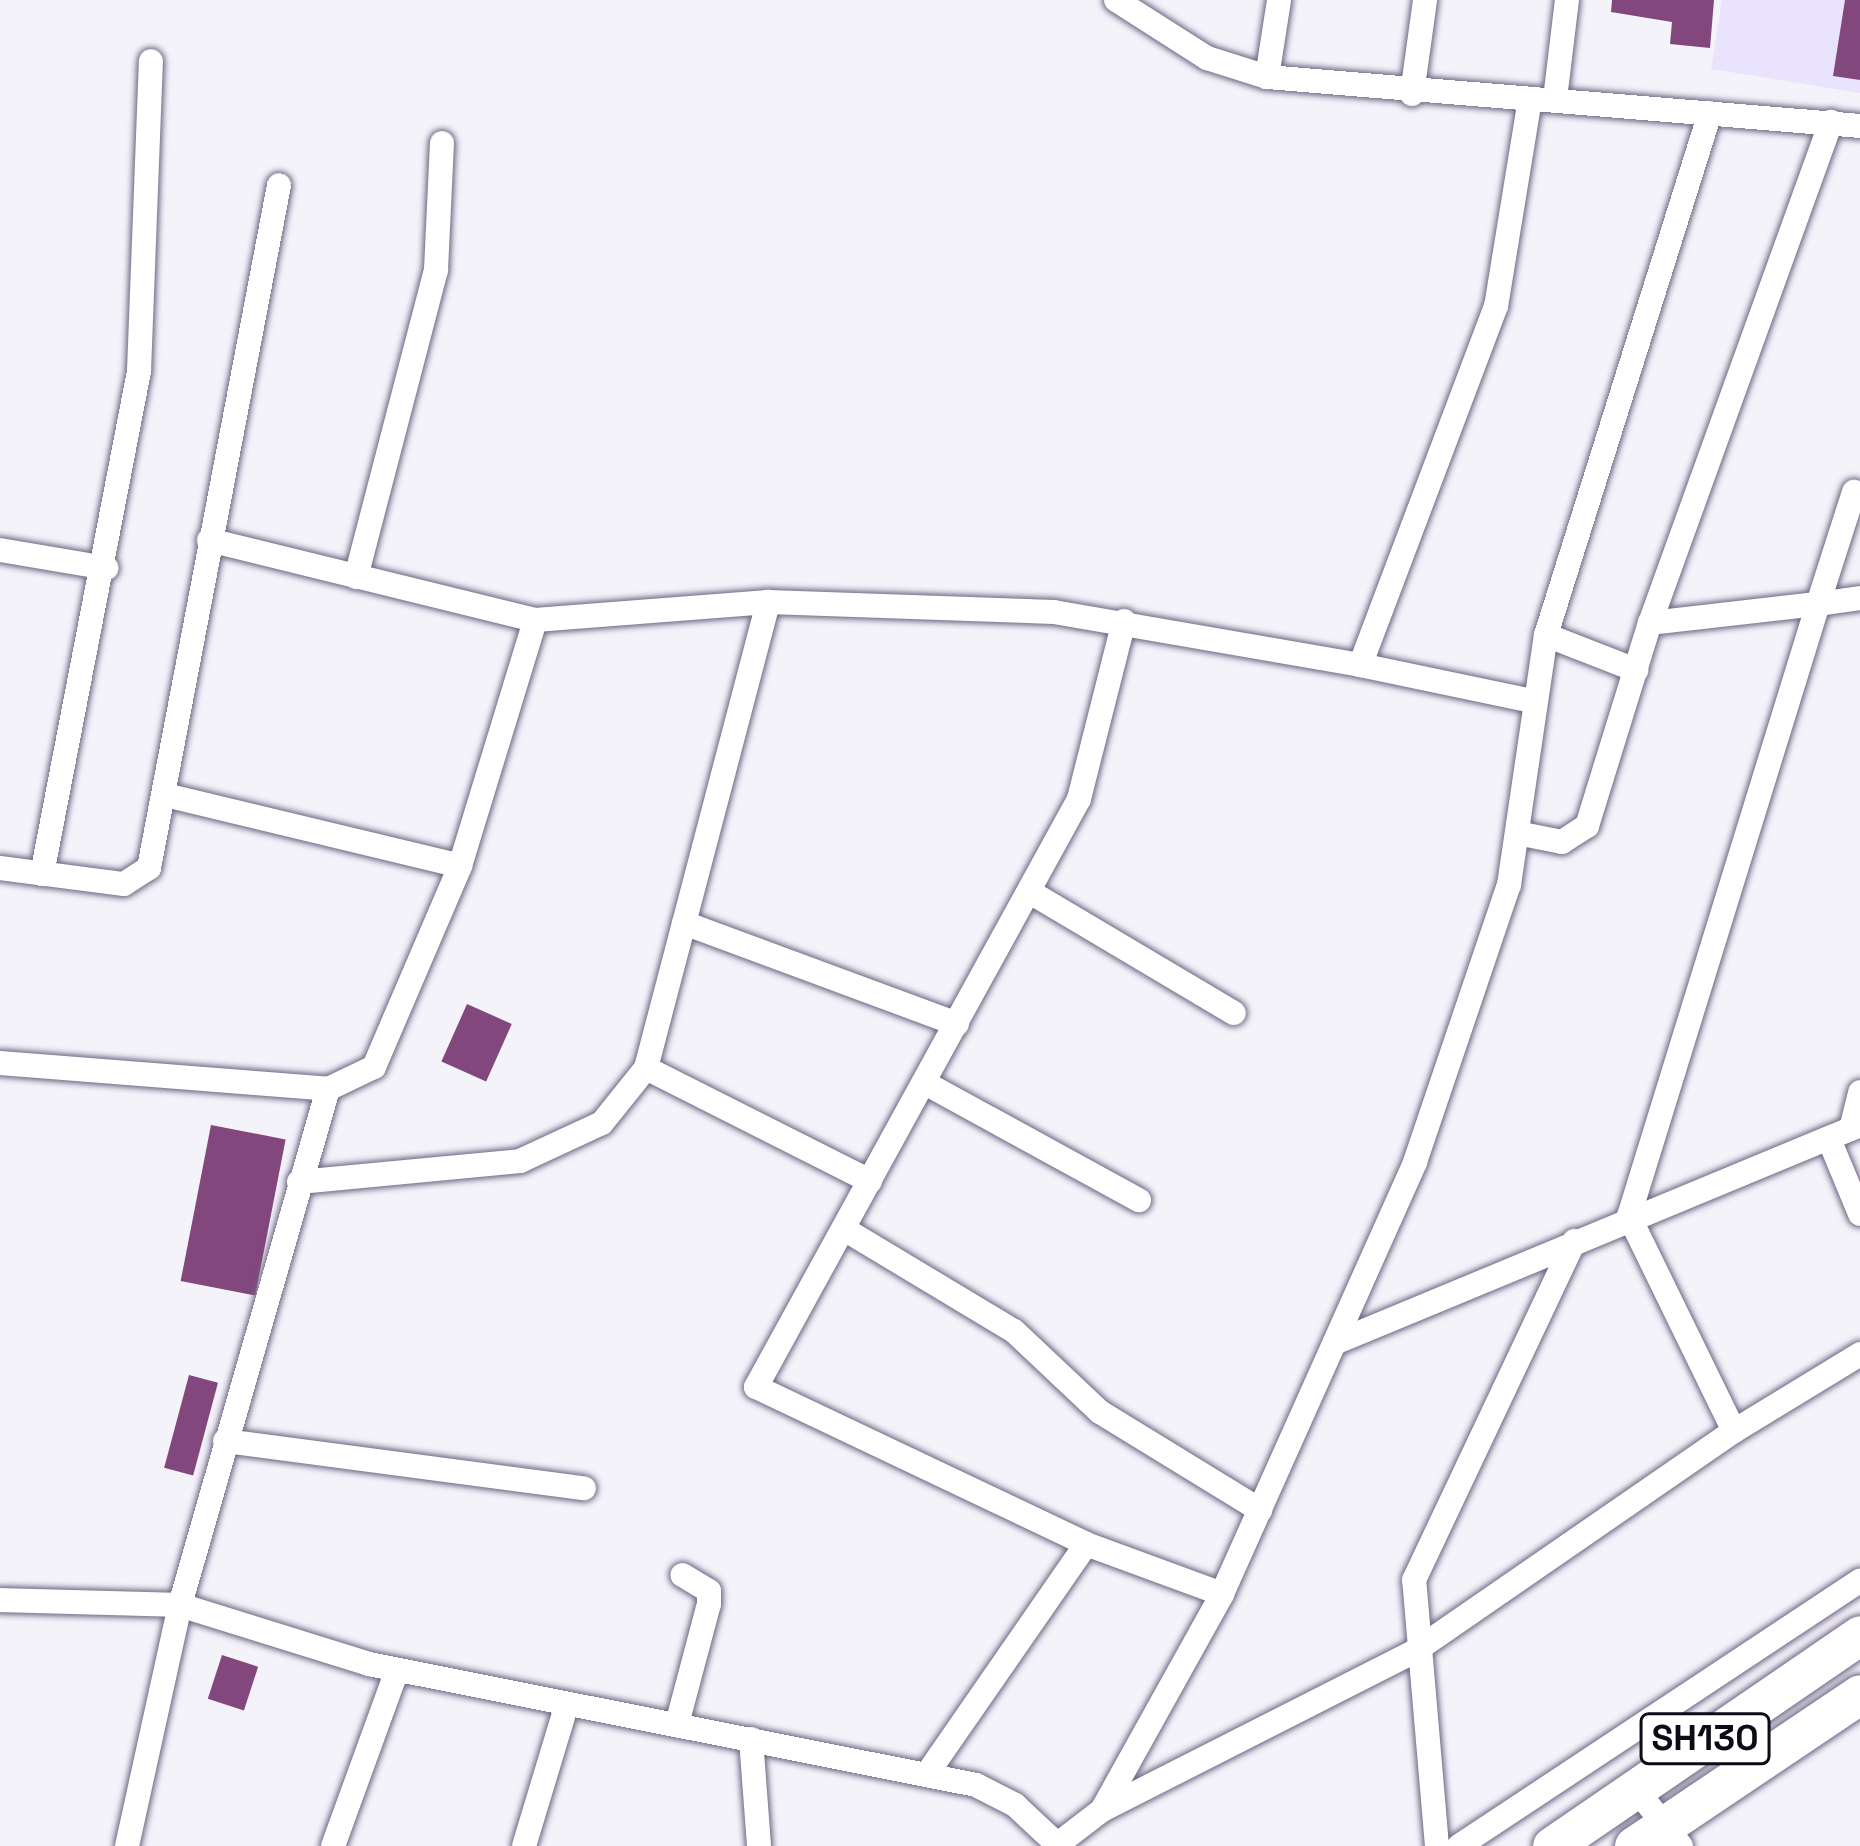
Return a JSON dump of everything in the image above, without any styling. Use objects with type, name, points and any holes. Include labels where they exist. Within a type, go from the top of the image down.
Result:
[{"type":"main road","name":"SH130","points":[[1552,1846],[1860,1635]]},
{"type":"main road","points":[[1659,1838],[1860,1694]]},
{"type":"street","points":[[1116,0],[1207,58],[1267,77],[1412,94],[1542,99],[1860,126]]},
{"type":"street","points":[[1267,77],[1280,0]]},
{"type":"street","points":[[1412,94],[1425,0]]},
{"type":"street","points":[[1360,665],[1496,306],[1567,0]]},
{"type":"street","points":[[42,874],[106,568],[139,371],[151,61]]},
{"type":"street","points":[[1102,1810],[1222,1594],[1415,1162],[1509,885],[1532,700],[1546,635],[1710,113]]},
{"type":"street","points":[[1516,833],[1562,842],[1587,826],[1650,623],[1831,122]]},
{"type":"street","points":[[356,578],[436,270],[442,143]]},
{"type":"street","points":[[0,868],[140,880],[165,795],[279,185]]},
{"type":"street","points":[[1734,1431],[1629,1216],[1854,492]]},
{"type":"street","points":[[209,540],[535,620],[768,602],[1124,621],[1532,700]]},
{"type":"street","points":[[0,550],[106,568]]},
{"type":"street","points":[[1650,623],[1860,598]]},
{"type":"street","points":[[299,1181],[520,1161],[602,1123],[646,1069],[768,602]]},
{"type":"street","points":[[0,1063],[328,1089],[358,1080],[386,1050],[460,866],[535,620]]},
{"type":"street","points":[[1124,621],[1088,776],[1030,892],[756,1387],[1086,1544],[1222,1594]]},
{"type":"street","points":[[1546,635],[1636,670]]},
{"type":"street","points":[[165,795],[460,866]]},
{"type":"street","points":[[1030,892],[1234,1013]]},
{"type":"street","points":[[685,923],[957,1024]]},
{"type":"street","points":[[646,1069],[870,1181]]},
{"type":"street","points":[[925,1083],[1139,1200]]},
{"type":"street","points":[[128,1846],[180,1605],[328,1089]]},
{"type":"street","points":[[1860,1092],[1847,1131],[1860,1214]]},
{"type":"street","points":[[1336,1342],[1629,1216],[1847,1131]]},
{"type":"street","points":[[844,1229],[1014,1331],[1081,1399],[1260,1510]]},
{"type":"street","points":[[1437,1846],[1415,1651],[1414,1580],[1574,1241]]},
{"type":"street","points":[[0,1600],[180,1605],[397,1670],[566,1707],[927,1774],[996,1793],[1059,1845],[1102,1810],[1415,1651],[1734,1431],[1860,1354]]},
{"type":"street","points":[[225,1442],[584,1488]]},
{"type":"street","points":[[927,1774],[1086,1544]]},
{"type":"street","points":[[677,1724],[709,1604],[709,1591],[682,1575]]},
{"type":"street","points":[[1460,1846],[1860,1581]]},
{"type":"street","points":[[333,1846],[397,1670]]},
{"type":"street","points":[[524,1846],[566,1707]]},
{"type":"street","points":[[751,1739],[759,1846]]},
{"type":"street","points":[[1635,1788],[1659,1838]]},
{"type":"shaded area","points":[[1722,0],[1860,0],[1860,93],[1711,69]]},
{"type":"building","points":[[1612,0],[1714,0],[1710,48],[1670,44],[1672,22],[1611,12]]},
{"type":"building","points":[[1845,0],[1860,0],[1860,80],[1833,76]]},
{"type":"building","points":[[467,1004],[512,1024],[486,1081],[441,1062]]},
{"type":"building","points":[[211,1125],[286,1140],[255,1296],[181,1281]]},
{"type":"building","points":[[189,1375],[218,1383],[193,1475],[164,1468]]},
{"type":"building","points":[[222,1655],[258,1667],[244,1710],[208,1699]]}]
